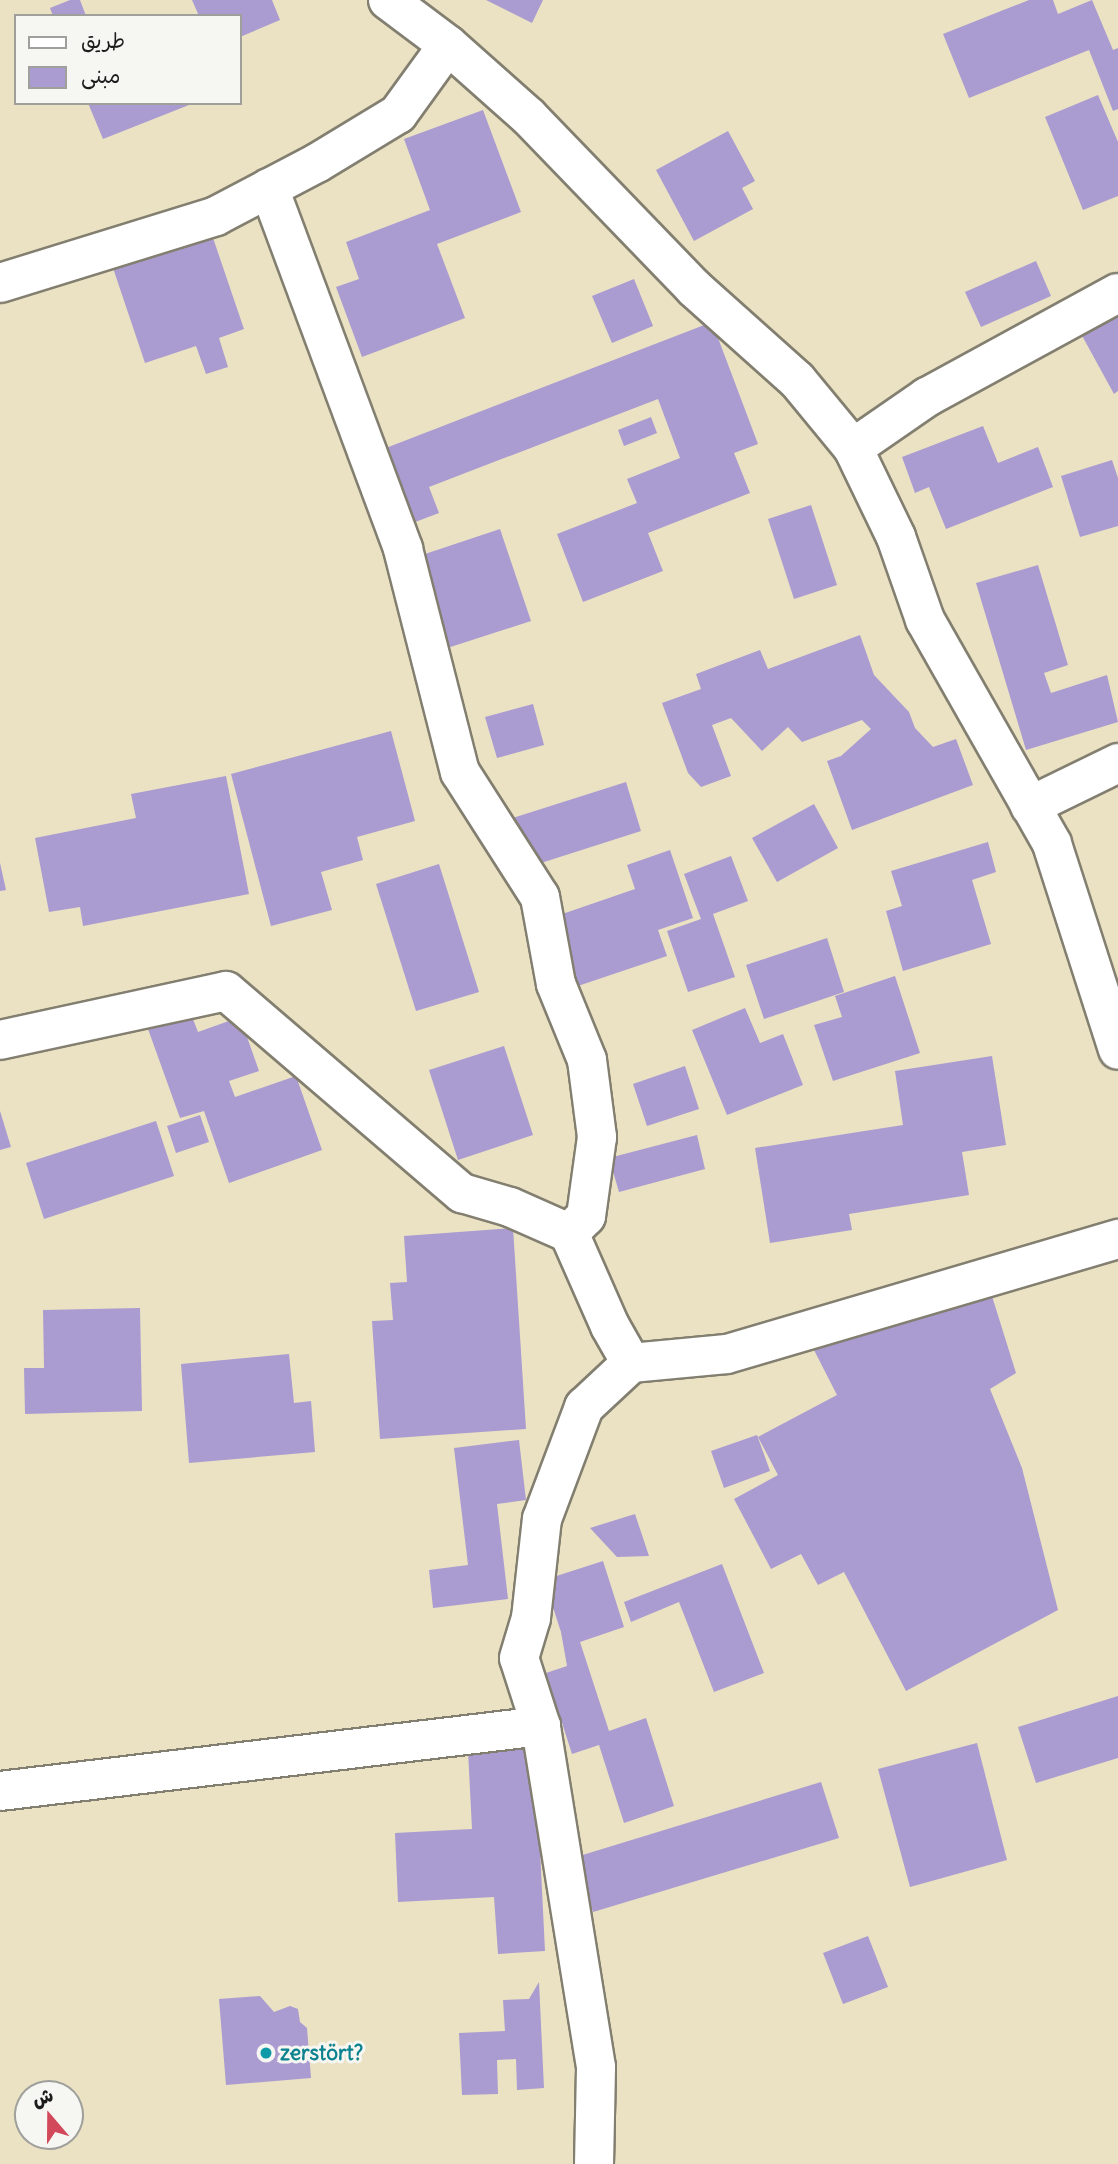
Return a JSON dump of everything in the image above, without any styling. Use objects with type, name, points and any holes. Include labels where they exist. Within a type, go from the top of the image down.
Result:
[{"type":"street","points":[[388,0],[448,45],[529,117],[694,288],[797,380],[853,448],[897,537],[925,620],[1052,844],[1118,1050]]},
{"type":"street","points":[[0,283],[216,216],[269,188],[398,114],[448,45]]},
{"type":"street","points":[[269,188],[404,549],[460,772],[540,897],[556,984],[587,1060],[597,1138],[586,1216],[569,1233]]},
{"type":"street","points":[[853,448],[927,397],[1118,293]]},
{"type":"street","points":[[1030,806],[1118,764]]},
{"type":"street","points":[[0,1040],[226,991],[462,1193],[510,1207],[569,1233],[610,1326],[631,1363]]},
{"type":"street","points":[[594,2164],[596,2067],[541,1726],[519,1658],[531,1618],[542,1520],[584,1407],[631,1363],[727,1354],[1118,1239]]},
{"type":"street","points":[[0,1791],[541,1726]]},
{"type":"building","points":[[70,0],[80,0],[85,14],[52,14],[50,8]]},
{"type":"building","points":[[192,0],[272,0],[280,20],[242,36],[242,14],[198,14]]},
{"type":"building","points":[[486,0],[543,0],[532,23]]},
{"type":"building","points":[[1029,0],[1053,0],[1058,14],[1092,0],[1113,50],[1118,48],[1118,109],[1113,111],[1089,50],[969,98],[943,34]]},
{"type":"building","points":[[1098,95],[1118,142],[1118,196],[1083,210],[1045,117]]},
{"type":"building","points":[[89,105],[189,105],[103,139]]},
{"type":"building","points":[[483,110],[521,212],[437,244],[465,318],[362,357],[336,287],[359,279],[346,242],[430,210],[404,139]]},
{"type":"building","points":[[728,131],[755,181],[742,188],[753,209],[694,241],[656,170]]},
{"type":"building","points":[[212,235],[244,329],[219,338],[228,367],[206,374],[196,346],[145,363],[113,268]]},
{"type":"building","points":[[1036,261],[1051,296],[981,327],[965,292]]},
{"type":"building","points":[[634,279],[653,326],[612,343],[592,296]]},
{"type":"building","points":[[1118,313],[1118,391],[1114,394],[1080,332]]},
{"type":"building","points":[[712,322],[758,444],[734,453],[750,493],[648,533],[663,571],[583,602],[557,534],[637,503],[627,479],[680,458],[658,399],[429,487],[439,513],[402,527],[373,453]]},
{"type":"building","points":[[651,417],[657,433],[624,446],[618,430]]},
{"type":"building","points":[[983,426],[998,463],[1038,447],[1053,487],[946,529],[929,487],[915,493],[902,457]]},
{"type":"building","points":[[1112,460],[1118,478],[1118,526],[1080,537],[1061,476]]},
{"type":"building","points":[[811,505],[837,585],[794,599],[768,519]]},
{"type":"building","points":[[500,529],[531,621],[435,652],[404,561]]},
{"type":"building","points":[[1038,565],[1068,665],[1044,673],[1051,693],[1107,675],[1118,722],[1026,750],[976,583]]},
{"type":"building","points":[[860,635],[874,675],[909,712],[915,728],[933,747],[956,739],[973,785],[852,830],[827,761],[841,756],[871,729],[862,720],[802,742],[788,727],[762,751],[731,718],[712,725],[731,776],[701,787],[688,773],[662,703],[701,689],[696,674],[760,650],[768,669]]},
{"type":"building","points":[[533,704],[544,745],[497,758],[485,717]]},
{"type":"building","points":[[391,731],[415,821],[357,837],[363,860],[321,872],[332,910],[271,926],[231,774]]},
{"type":"building","points":[[226,776],[249,894],[83,926],[80,907],[49,912],[35,838],[136,818],[131,794]]},
{"type":"building","points":[[626,782],[641,831],[516,871],[500,822]]},
{"type":"building","points":[[814,804],[838,848],[777,882],[752,838]]},
{"type":"building","points":[[988,842],[996,872],[972,880],[991,944],[903,971],[886,911],[902,906],[891,871]]},
{"type":"building","points":[[670,850],[693,918],[658,930],[667,956],[566,990],[542,921],[635,889],[627,865]]},
{"type":"building","points":[[731,856],[748,901],[713,914],[735,977],[688,992],[667,931],[701,919],[684,874]]},
{"type":"building","points":[[0,863],[6,890],[0,891]]},
{"type":"building","points":[[439,864],[479,992],[416,1011],[376,884]]},
{"type":"building","points":[[827,938],[844,992],[764,1019],[746,965]]},
{"type":"building","points":[[895,976],[920,1053],[833,1081],[814,1025],[842,1017],[835,996]]},
{"type":"building","points":[[745,1008],[760,1043],[783,1034],[803,1085],[727,1115],[692,1030]]},
{"type":"building","points":[[191,1014],[198,1032],[240,1017],[259,1071],[229,1081],[235,1097],[296,1076],[322,1150],[229,1183],[204,1111],[180,1118],[148,1029]]},
{"type":"building","points":[[504,1046],[533,1135],[458,1160],[429,1070]]},
{"type":"building","points":[[992,1056],[1006,1145],[962,1152],[969,1195],[849,1214],[852,1230],[770,1243],[755,1148],[903,1125],[895,1071]]},
{"type":"building","points":[[685,1066],[699,1109],[647,1126],[633,1084]]},
{"type":"building","points":[[0,1111],[11,1147],[0,1150]]},
{"type":"building","points":[[200,1115],[209,1142],[176,1153],[167,1126]]},
{"type":"building","points":[[156,1121],[174,1176],[44,1219],[26,1163]]},
{"type":"building","points":[[697,1135],[705,1169],[619,1192],[609,1158]]},
{"type":"building","points":[[513,1228],[526,1429],[380,1439],[372,1321],[393,1320],[390,1283],[407,1282],[404,1236]]},
{"type":"building","points":[[991,1293],[1016,1373],[990,1389],[1022,1468],[1058,1610],[906,1691],[844,1572],[818,1585],[801,1554],[771,1569],[734,1499],[778,1475],[758,1437],[837,1395],[814,1350]]},
{"type":"building","points":[[140,1308],[142,1411],[25,1414],[24,1368],[44,1368],[43,1310]]},
{"type":"building","points":[[289,1354],[294,1403],[311,1401],[315,1452],[189,1463],[181,1364]]},
{"type":"building","points":[[757,1435],[770,1471],[724,1488],[711,1451]]},
{"type":"building","points":[[519,1440],[526,1500],[497,1504],[508,1599],[433,1608],[429,1570],[468,1565],[454,1448]]},
{"type":"building","points":[[635,1514],[649,1556],[617,1557],[590,1528]]},
{"type":"building","points":[[603,1561],[624,1627],[580,1642],[609,1731],[646,1718],[674,1806],[624,1823],[599,1745],[572,1754],[546,1673],[567,1666],[561,1632],[544,1580]]},
{"type":"building","points":[[722,1564],[764,1673],[714,1692],[679,1602],[631,1622],[624,1602]]},
{"type":"building","points":[[1118,1696],[1118,1758],[1036,1783],[1018,1727]]},
{"type":"building","points":[[977,1743],[1007,1860],[910,1887],[878,1769]]},
{"type":"building","points":[[535,1748],[545,1951],[498,1954],[494,1897],[398,1902],[395,1833],[472,1829],[468,1751]]},
{"type":"building","points":[[821,1782],[839,1838],[593,1912],[576,1857]]},
{"type":"building","points":[[868,1936],[888,1987],[843,2004],[823,1953]]},
{"type":"building","points":[[539,1982],[544,2088],[517,2090],[516,2059],[497,2060],[498,2094],[462,2095],[459,2033],[505,2031],[503,2000],[529,1999]]},
{"type":"building","name":"zerstört?","points":[[260,1996],[274,2012],[290,2006],[298,2009],[300,2022],[307,2028],[311,2078],[226,2085],[219,1999]]},
{"type":"place","name":"zerstört?","points":[[266,2053]]}]
